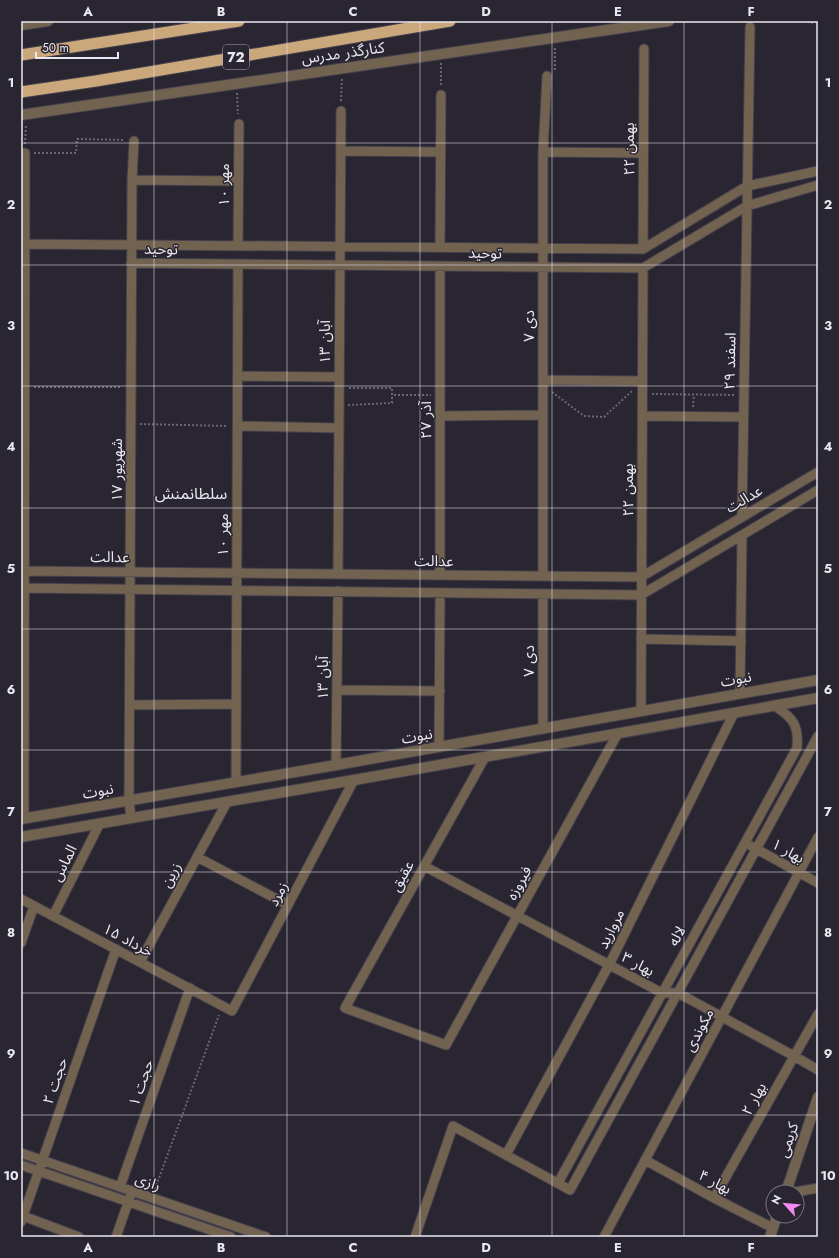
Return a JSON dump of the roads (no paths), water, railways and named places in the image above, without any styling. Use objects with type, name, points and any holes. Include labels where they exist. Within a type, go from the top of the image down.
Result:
[{"type":"highway","name":"72","points":[[21,56],[239,21]]},
{"type":"highway","name":"72","points":[[21,92],[96,81],[450,21]]},
{"type":"street","points":[[27,23],[48,21]]},
{"type":"street","name":"کنارگذر مدرس","points":[[24,114],[669,21]]},
{"type":"street","points":[[747,186],[750,27]]},
{"type":"street","name":"۲۲ بهمن","points":[[643,249],[644,49]]},
{"type":"street","name":"۷ دی","points":[[543,576],[543,248],[544,152],[548,76]]},
{"type":"street","points":[[440,247],[441,95]]},
{"type":"street","name":"۱۳ آبان","points":[[338,574],[341,111]]},
{"type":"street","name":"۱۰ مهر","points":[[238,124],[238,246]]},
{"type":"street","name":"۱۷ شهریور","points":[[131,818],[129,800],[131,246],[134,141]]},
{"type":"street","points":[[341,151],[441,152]]},
{"type":"street","points":[[544,152],[643,153]]},
{"type":"street","points":[[23,819],[23,426],[25,387],[23,244],[25,153]]},
{"type":"street","points":[[643,249],[747,186],[818,170]]},
{"type":"street","points":[[132,180],[238,181]]},
{"type":"street","points":[[643,268],[747,206],[818,185]]},
{"type":"street","name":"۲۹ اسفند","points":[[742,516],[747,186]]},
{"type":"street","name":"توحید","points":[[23,244],[643,249]]},
{"type":"street","name":"توحید","points":[[132,263],[643,268]]},
{"type":"street","name":"۱۰ مهر","points":[[236,782],[238,264]]},
{"type":"street","name":"۲۷ آذر","points":[[440,266],[440,575]]},
{"type":"street","name":"۲۲ بهمن","points":[[641,711],[643,268]]},
{"type":"street","points":[[238,376],[339,377]]},
{"type":"street","points":[[543,383],[642,381]]},
{"type":"street","points":[[440,416],[543,415]]},
{"type":"street","points":[[642,416],[743,418]]},
{"type":"street","points":[[238,426],[339,428]]},
{"type":"street","name":"عدالت","points":[[23,571],[642,577],[818,472]]},
{"type":"street","name":"عدالت","points":[[23,588],[641,595],[818,490]]},
{"type":"street","points":[[740,693],[742,535]]},
{"type":"street","name":"۱۳ آبان","points":[[336,765],[338,591]]},
{"type":"street","points":[[439,747],[440,592]]},
{"type":"street","name":"۷ دی","points":[[543,594],[543,728]]},
{"type":"street","points":[[641,639],[741,641]]},
{"type":"street","name":"نبوت","points":[[23,819],[818,680]]},
{"type":"street","points":[[337,690],[440,691]]},
{"type":"street","points":[[21,837],[818,698]]},
{"type":"street","points":[[130,705],[236,704]]},
{"type":"street","name":"لاله","points":[[775,706],[787,714],[795,724],[798,735],[797,748],[558,1183],[570,1190],[818,736]]},
{"type":"street","name":"مروارید","points":[[506,1155],[609,965],[734,713]]},
{"type":"street","name":"فیروزه","points":[[446,1045],[618,734]]},
{"type":"street","name":"عقیق","points":[[446,1045],[345,1008],[485,757]]},
{"type":"street","name":"زمرد","points":[[222,1006],[232,1011],[354,780]]},
{"type":"street","name":"زرین","points":[[140,962],[227,802]]},
{"type":"street","name":"الماس","points":[[53,916],[100,823]]},
{"type":"street","name":"مکوندی","points":[[607,1236],[645,1160],[818,837]]},
{"type":"street","name":"بهار ۱","points":[[744,842],[818,883]]},
{"type":"street","points":[[197,857],[288,905]]},
{"type":"street","name":"بهار ۳","points":[[424,866],[662,993],[678,993],[818,1070]]},
{"type":"street","name":"۱۵ خرداد","points":[[21,899],[222,1006]]},
{"type":"street","points":[[21,943],[34,906]]},
{"type":"street","name":"حجت ۲","points":[[22,1219],[116,949]]},
{"type":"street","name":"حجت ۱","points":[[120,1187],[190,988]]},
{"type":"street","name":"بهار ۲","points":[[714,1198],[818,1014]]},
{"type":"street","name":"کریمی","points":[[789,1184],[818,1097]]},
{"type":"street","points":[[415,1237],[453,1126],[558,1183]]},
{"type":"street","name":"رازی","points":[[21,1153],[266,1237]]},
{"type":"street","name":"بهار ۴","points":[[645,1160],[772,1232]]},
{"type":"street","name":"رازی","points":[[21,1165],[224,1236]]},
{"type":"street","points":[[805,1190],[818,1188]]},
{"type":"street","points":[[116,1237],[132,1191]]},
{"type":"street","points":[[22,1219],[79,1237]]},
{"type":"street","points":[[224,1236],[226,1223]]},
{"type":"district","name":"سلطانمنش","points":[[191,493]]}]
